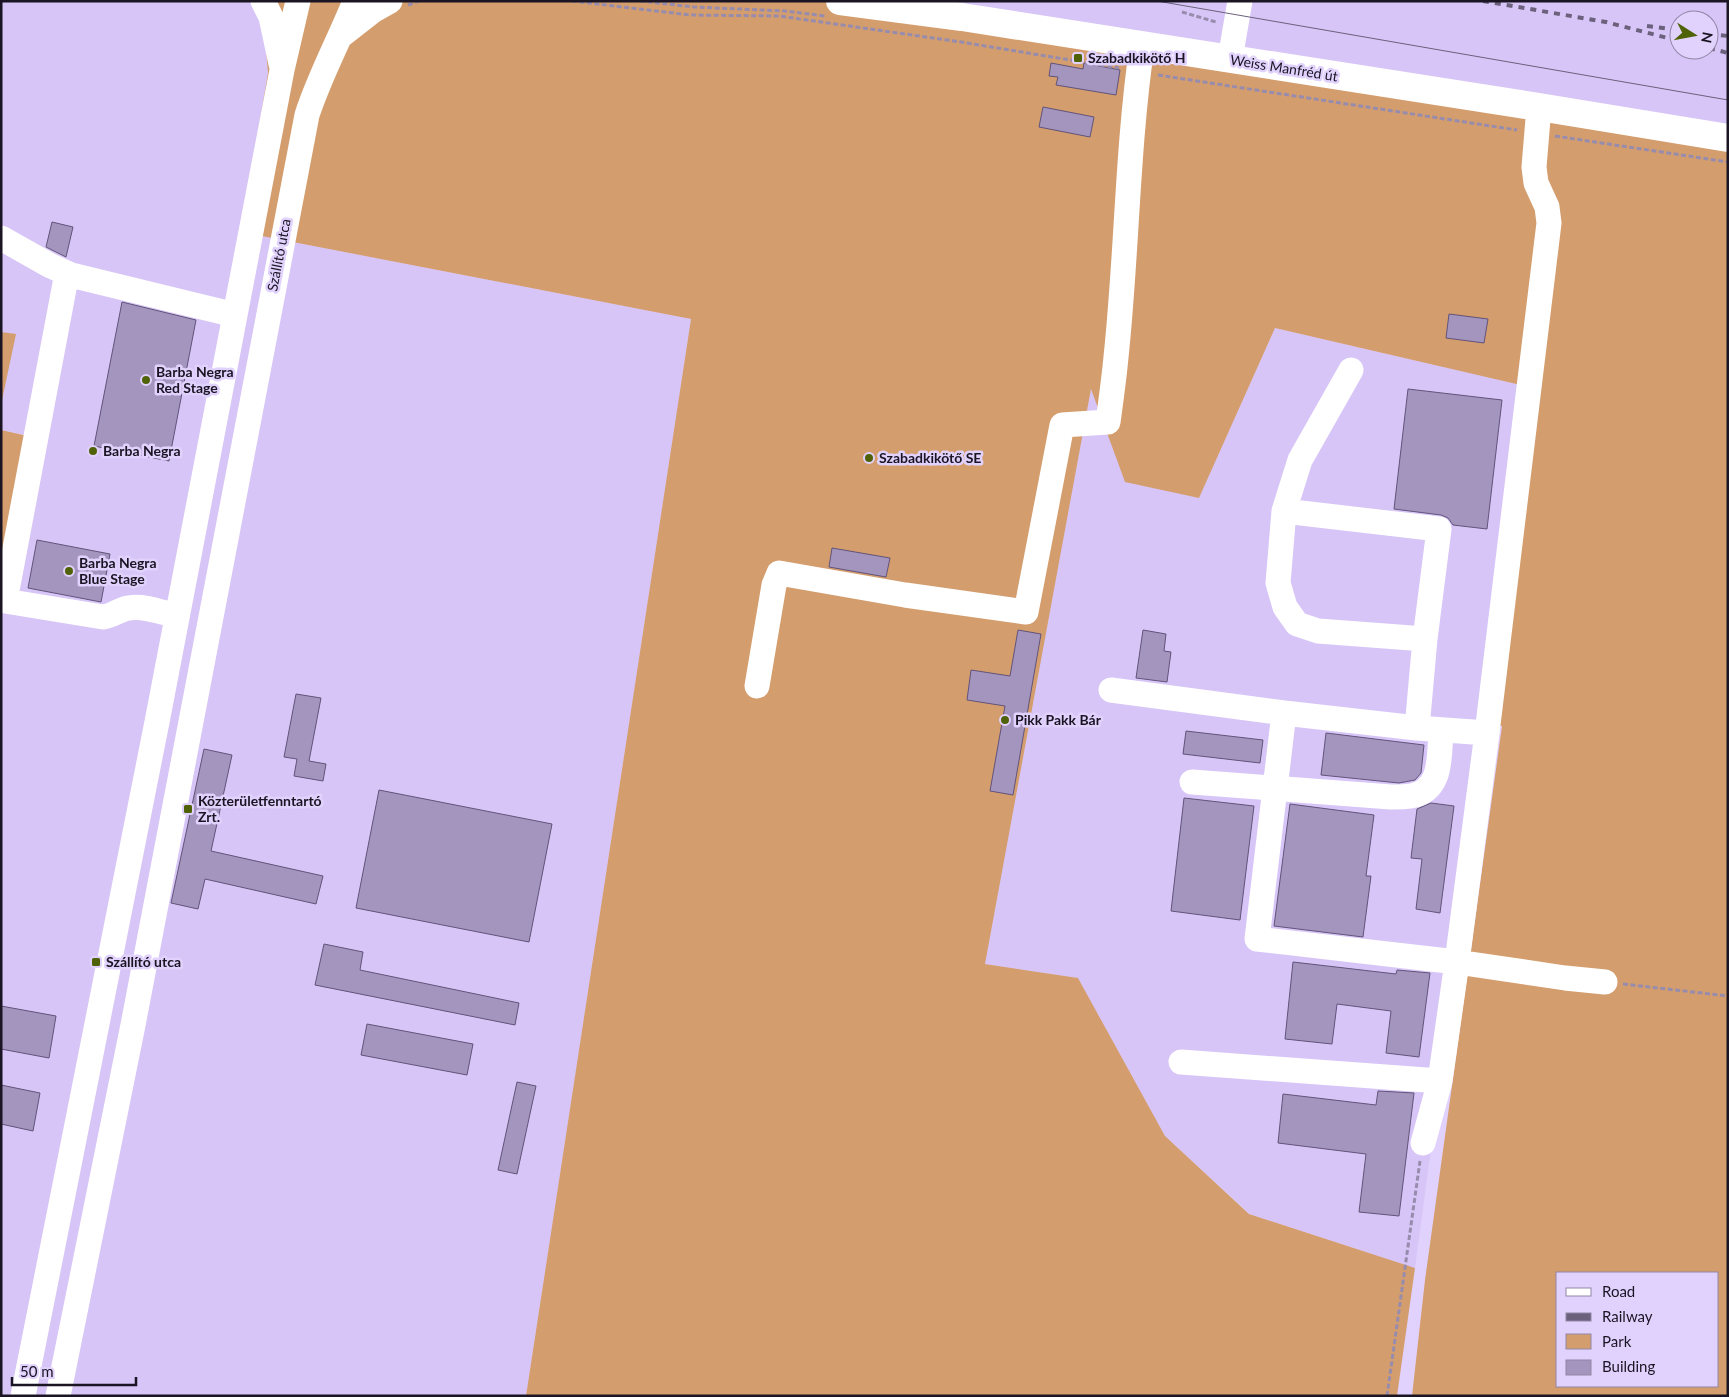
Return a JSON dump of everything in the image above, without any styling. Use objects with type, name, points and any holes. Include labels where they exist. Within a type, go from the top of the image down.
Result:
[{"type":"main road","name":"Weiss Manfréd út","points":[[840,1],[964,9],[1140,58],[1230,59],[1728,138]]},
{"type":"street","points":[[264,1],[271,18],[282,70]]},
{"type":"street","points":[[23,1396],[157,722],[282,70],[298,1]]},
{"type":"street","name":"Szállító utca","points":[[58,1396],[133,1025],[307,115],[325,66],[342,35],[355,1]]},
{"type":"street","name":"Szállító utca","points":[[342,35],[374,10],[390,1]]},
{"type":"street","points":[[1230,59],[1240,1]]},
{"type":"street","points":[[757,686],[774,585],[779,573],[905,595],[1026,612],[1062,425],[1108,422],[1116,357],[1140,58]]},
{"type":"street","points":[[1423,1143],[1440,1081],[1457,962],[1487,734],[1549,223],[1546,207],[1536,183],[1534,167],[1539,107]]},
{"type":"street","points":[[1,238],[49,266],[67,273],[235,315]]},
{"type":"street","points":[[249,242],[280,249]]},
{"type":"street","points":[[67,273],[5,600],[103,617],[133,607],[177,616]]},
{"type":"street","points":[[1351,370],[1300,460],[1284,511],[1278,583],[1285,607],[1297,624],[1318,631],[1425,639]]},
{"type":"street","points":[[204,475],[237,482]]},
{"type":"street","points":[[1192,782],[1391,797],[1412,796],[1424,791],[1432,785],[1437,773],[1429,729],[1425,639],[1439,530],[1284,511]]},
{"type":"street","points":[[1111,690],[1284,713],[1487,734]]},
{"type":"street","points":[[1284,713],[1257,939],[1457,962],[1605,982]]},
{"type":"street","points":[[157,722],[190,728]]},
{"type":"street","points":[[98,1020],[133,1025]]},
{"type":"street","points":[[1181,1062],[1440,1081]]},
{"type":"path","points":[[572,1],[690,15],[779,16],[961,42],[1140,58],[1190,81],[1728,162]]},
{"type":"path","points":[[1182,12],[1221,23]]},
{"type":"path","points":[[1605,982],[1728,996]]},
{"type":"path","points":[[1387,1396],[1423,1143]]},
{"type":"shaded area","points":[[1,1],[253,1],[265,38],[268,73],[241,232],[691,319],[526,1396],[1,1396],[1,564],[27,435],[1,430],[1,405],[15,335],[1,332]]},
{"type":"shaded area","points":[[904,1],[1728,1],[1728,138]]},
{"type":"shaded area","points":[[1275,328],[1538,389],[1488,724],[1415,1268],[1250,1214],[1165,1136],[1078,978],[985,964],[1091,388],[1199,498]]},
{"type":"green space","points":[[253,1],[904,1],[1728,138],[1728,1396],[1412,1396],[1425,1280],[1502,726],[1488,724],[1538,389],[1275,328],[1199,498],[1125,482],[1091,389],[985,964],[1078,978],[1165,1136],[1249,1214],[1415,1268],[1397,1396],[526,1396],[691,319],[241,232],[268,73],[265,38]]},
{"type":"green space","points":[[1,332],[16,334],[1,405]]},
{"type":"green space","points":[[1,430],[28,436],[1,564]]},
{"type":"building","points":[[1051,63],[1083,69],[1084,63],[1120,70],[1116,95],[1056,85],[1058,77],[1049,76]]},
{"type":"building","points":[[1043,107],[1094,117],[1090,137],[1039,127]]},
{"type":"building","points":[[52,222],[73,227],[66,257],[46,247]]},
{"type":"building","name":"Barba Negra Red Stage","points":[[122,302],[196,320],[169,461],[94,446]]},
{"type":"building","points":[[1449,314],[1488,319],[1484,343],[1446,338]]},
{"type":"building","points":[[1408,389],[1502,400],[1487,529],[1453,525],[1448,518],[1441,515],[1394,509]]},
{"type":"building","name":"Barba Negra Blue Stage","points":[[37,540],[110,554],[101,602],[28,588]]},
{"type":"building","points":[[832,548],[890,558],[886,577],[829,567]]},
{"type":"building","points":[[1018,630],[1041,634],[1013,795],[990,791],[1005,706],[967,700],[971,670],[1010,676]]},
{"type":"building","points":[[1143,630],[1166,634],[1164,651],[1171,652],[1167,682],[1136,678]]},
{"type":"building","points":[[296,694],[321,698],[309,761],[326,764],[323,781],[294,776],[297,759],[284,757]]},
{"type":"building","points":[[1186,731],[1263,740],[1260,763],[1183,754]]},
{"type":"building","points":[[1326,733],[1424,745],[1421,773],[1415,780],[1399,783],[1321,775]]},
{"type":"building","points":[[204,749],[232,755],[211,851],[323,876],[316,904],[205,879],[198,909],[171,903]]},
{"type":"building","points":[[379,790],[552,824],[529,942],[356,908]]},
{"type":"building","points":[[1184,798],[1254,806],[1240,920],[1171,911]]},
{"type":"building","points":[[1431,803],[1454,806],[1440,913],[1416,909],[1422,859],[1411,858],[1417,809]]},
{"type":"building","points":[[1290,804],[1374,815],[1366,876],[1371,876],[1363,937],[1274,926]]},
{"type":"building","points":[[324,944],[363,952],[360,970],[519,1003],[515,1025],[315,985]]},
{"type":"building","points":[[1293,962],[1396,974],[1397,970],[1430,973],[1419,1057],[1386,1053],[1391,1011],[1337,1004],[1332,1044],[1285,1039]]},
{"type":"building","points":[[1,1006],[56,1016],[49,1058],[1,1049]]},
{"type":"building","points":[[367,1024],[473,1044],[467,1075],[361,1055]]},
{"type":"building","points":[[517,1082],[536,1086],[517,1174],[498,1170]]},
{"type":"building","points":[[1,1085],[40,1093],[33,1131],[1,1124]]},
{"type":"building","points":[[1378,1091],[1414,1093],[1399,1216],[1359,1212],[1366,1154],[1278,1143],[1283,1094],[1376,1105]]},
{"type":"tram line","points":[[1157,1],[1728,100]]},
{"type":"railway","points":[[1483,1],[1606,22],[1669,38]]},
{"type":"railway","points":[[1647,26],[1669,29]]},
{"type":"railway","points":[[1719,35],[1728,36]]},
{"type":"railway","points":[[1719,51],[1728,53]]},
{"type":"place","name":"Szabadkikötő H","points":[[1078,58]]},
{"type":"place","name":"Barba Negra Red Stage","points":[[146,380]]},
{"type":"place","name":"Barba Negra","points":[[93,451]]},
{"type":"place","name":"Szabadkikötő SE","points":[[869,458]]},
{"type":"place","name":"Barba Negra Blue Stage","points":[[69,571]]},
{"type":"place","name":"Pikk Pakk Bár","points":[[1005,720]]},
{"type":"place","name":"Közterületfenntartó Zrt.","points":[[188,809]]},
{"type":"place","name":"Szállító utca","points":[[96,962]]}]
